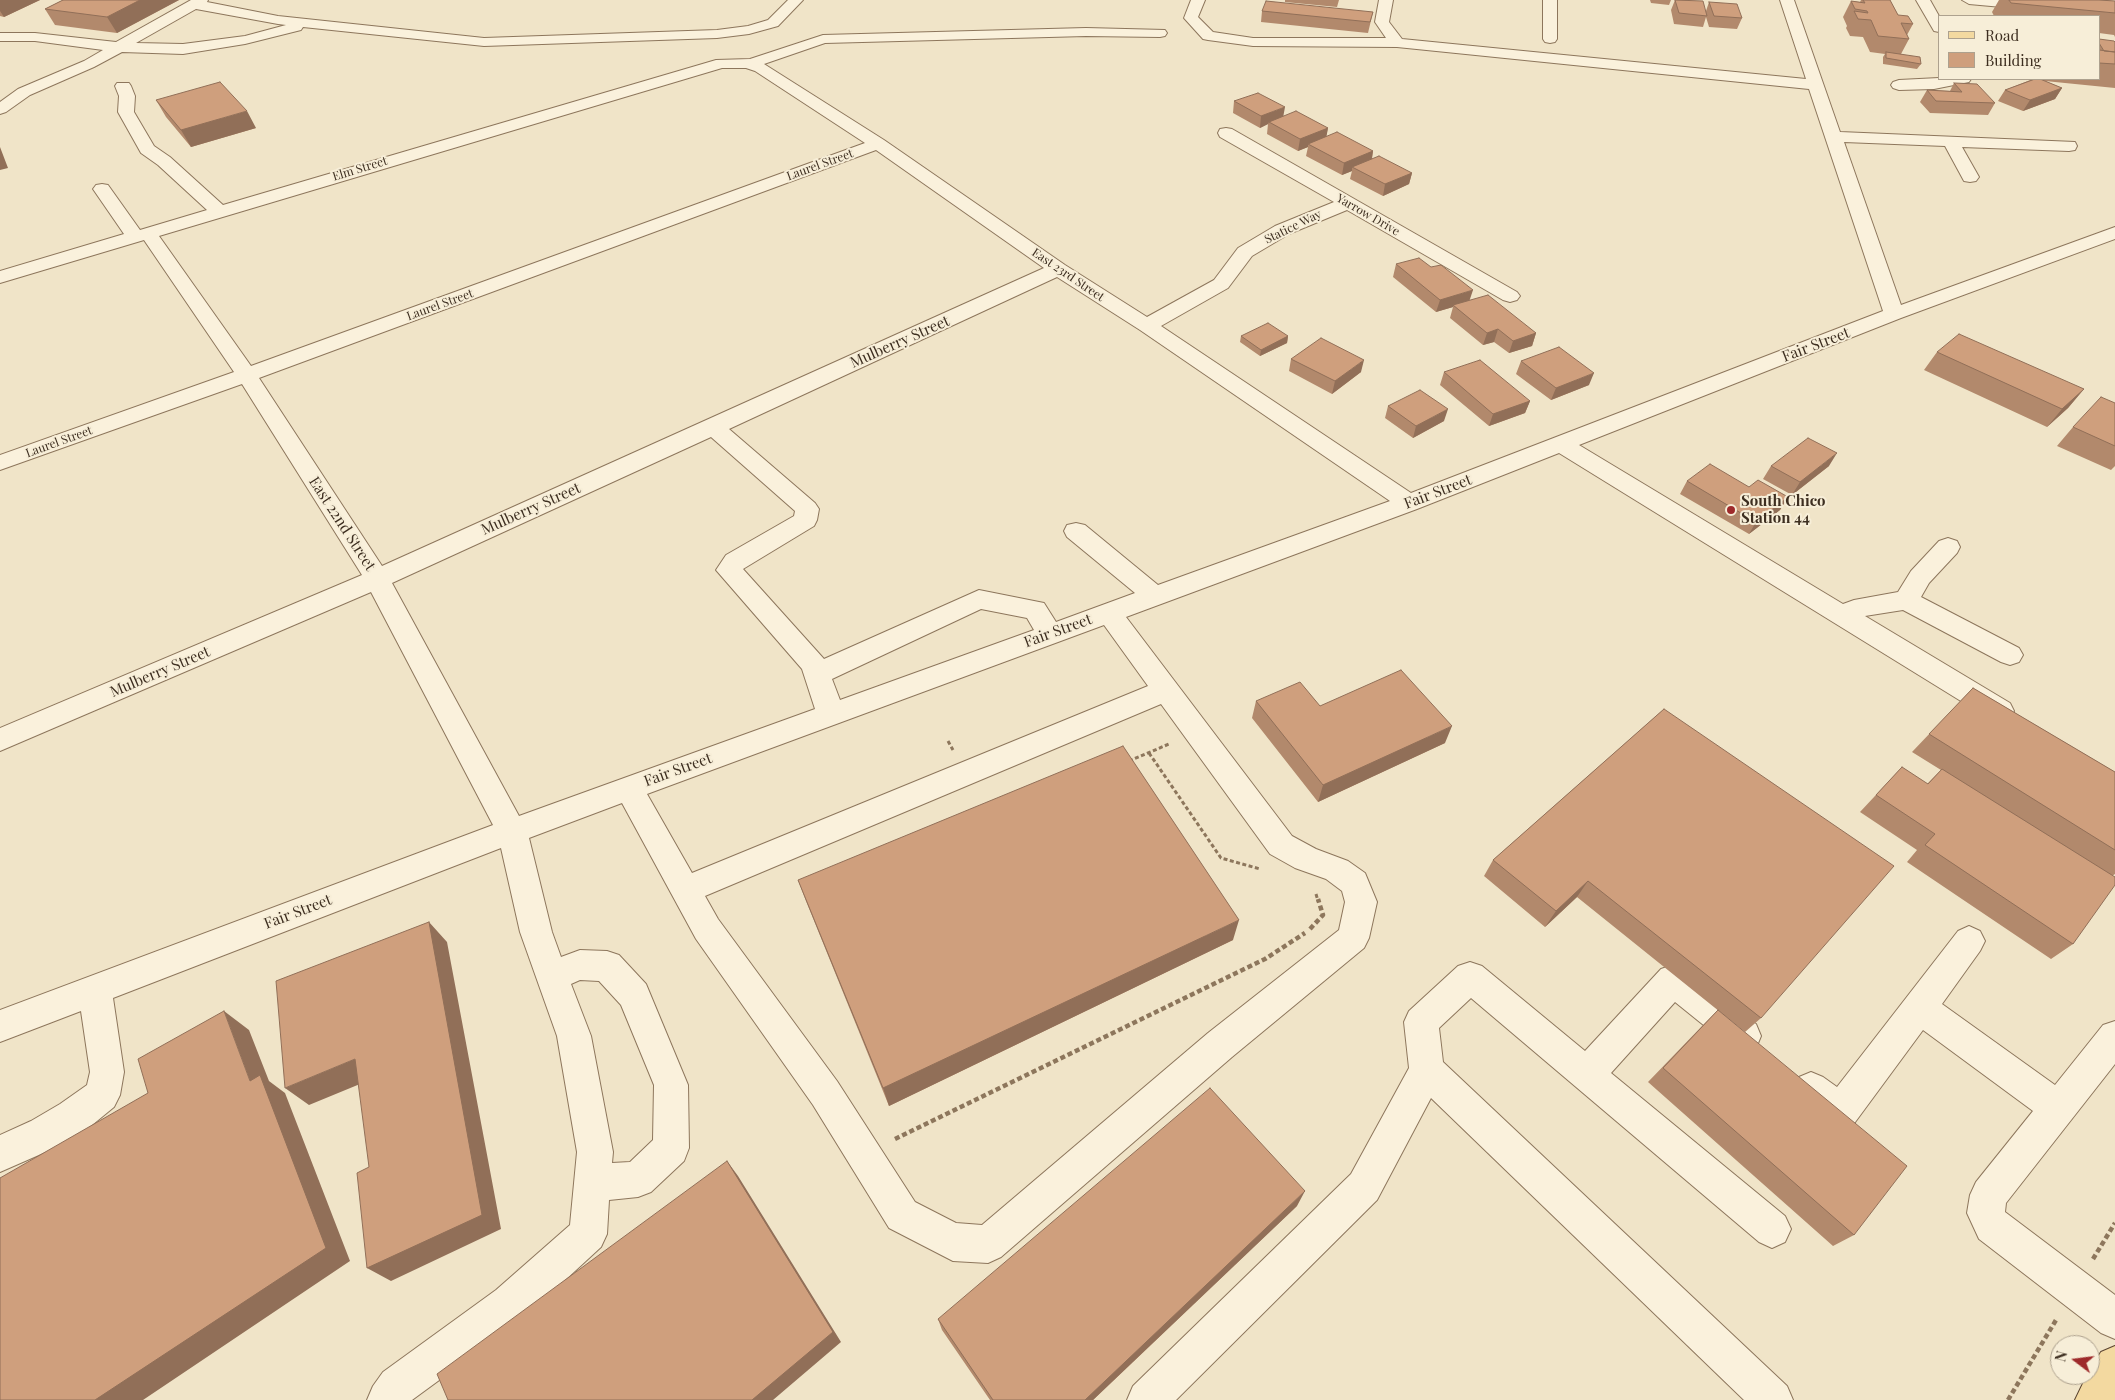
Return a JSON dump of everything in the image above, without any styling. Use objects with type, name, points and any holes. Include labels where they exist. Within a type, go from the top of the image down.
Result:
[{"type":"main road","points":[[2095,1400],[2115,1366]]},
{"type":"street","points":[[0,109],[24,92],[89,64],[198,2],[278,20],[484,42],[717,34],[749,30],[773,23],[796,0]]},
{"type":"street","points":[[1198,0],[1191,18],[1208,36],[1253,42],[1397,43],[1816,85]]},
{"type":"street","points":[[1386,0],[1382,22],[1397,43]]},
{"type":"street","points":[[1550,0],[1550,39]]},
{"type":"street","points":[[1787,0],[1894,314]]},
{"type":"street","points":[[1923,0],[1938,26]]},
{"type":"street","points":[[1970,0],[2048,7]]},
{"type":"street","points":[[1970,0],[1979,15]]},
{"type":"street","points":[[0,38],[35,38],[118,47],[183,49],[245,40],[308,23]]},
{"type":"street","points":[[750,64],[823,39],[1086,32],[1160,33]]},
{"type":"street","name":"East 23rd Street","points":[[721,62],[750,64],[760,68],[878,144],[1058,269],[1147,326],[1409,504]]},
{"type":"street","name":"Elm Street","points":[[0,277],[721,62]]},
{"type":"street","points":[[1899,86],[1934,84],[1957,80]]},
{"type":"street","points":[[123,86],[126,92],[126,112],[147,149],[164,161],[218,211]]},
{"type":"street","points":[[1831,130],[1989,130]]},
{"type":"street","points":[[1831,130],[1951,142],[2069,146]]},
{"type":"street","name":"Yarrow Drive","points":[[1226,133],[1510,296]]},
{"type":"street","points":[[1951,142],[1970,177]]},
{"type":"street","name":"Laurel Street","points":[[0,463],[247,375],[878,144]]},
{"type":"street","name":"East 22nd Street","points":[[102,189],[141,234],[247,375],[377,579],[512,831],[536,932],[574,1036],[595,1152],[588,1234],[510,1304],[397,1386],[387,1400]]},
{"type":"street","name":"Statice Way","points":[[1147,326],[1220,284],[1245,252],[1282,230],[1347,203]]},
{"type":"street","name":"Fair Street","points":[[0,1026],[512,831],[1409,504],[1894,314],[2115,233]]},
{"type":"street","name":"Mulberry Street","points":[[0,740],[377,579],[1016,290],[1058,269]]},
{"type":"street","points":[[713,427],[807,510],[805,520],[735,561],[729,570],[814,665],[831,714]]},
{"type":"street","points":[[1560,444],[2022,724]]},
{"type":"street","points":[[1076,531],[1155,596]]},
{"type":"street","points":[[1906,600],[1920,578],[1948,547]]},
{"type":"street","points":[[817,674],[979,599],[1035,610],[1050,634]]},
{"type":"street","points":[[1845,618],[1854,609],[1906,600],[2010,655]]},
{"type":"street","points":[[629,788],[707,929],[825,1093],[902,1214],[952,1242],[988,1244],[1220,1045],[1353,938],[1361,902],[1354,883],[1337,870],[1306,859],[1281,845],[1109,613]]},
{"type":"street","points":[[685,890],[1166,690]]},
{"type":"street","points":[[1587,1074],[1673,980],[1840,1112],[1970,941]]},
{"type":"street","points":[[552,976],[580,965],[608,966],[634,996],[671,1085],[671,1148],[638,1179],[592,1184]]},
{"type":"street","points":[[1148,1400],[1364,1187],[1427,1070],[1421,1022],[1470,977],[1772,1230]]},
{"type":"street","points":[[0,1154],[44,1134],[73,1117],[102,1095],[107,1072],[95,990]]},
{"type":"street","points":[[1920,1008],[2058,1108]]},
{"type":"street","points":[[2115,1037],[1989,1195],[1986,1212],[1992,1226],[2115,1319]]},
{"type":"street","points":[[1427,1070],[1773,1400]]},
{"type":"path","points":[[1121,764],[1174,742]]},
{"type":"path","points":[[1149,753],[1221,858],[1267,871]]},
{"type":"path","points":[[893,1139],[1265,959],[1309,930],[1323,915],[1316,891]]},
{"type":"building","points":[[63,0],[140,0],[107,17],[45,9]]},
{"type":"building","points":[[1675,0],[1703,1],[1707,16],[1679,13]]},
{"type":"building","points":[[1863,0],[1890,0],[1898,15],[1908,16],[1913,24],[1901,23],[1909,39],[1878,36],[1871,20],[1858,19],[1854,11],[1868,13],[1867,11],[1855,9],[1851,1],[1865,3]]},
{"type":"building","points":[[2009,0],[2115,1],[2115,13],[2011,3]]},
{"type":"building","points":[[1266,1],[1373,12],[1370,22],[1262,11]]},
{"type":"building","points":[[1709,2],[1737,4],[1742,18],[1714,16]]},
{"type":"building","points":[[2100,39],[2115,42],[2115,52],[2104,51],[2100,45]]},
{"type":"building","points":[[2100,50],[2115,52],[2115,64],[2100,63]]},
{"type":"building","points":[[1886,52],[1920,57],[1921,64],[1886,58]]},
{"type":"building","points":[[2032,80],[2042,80],[2062,88],[2030,100],[2005,90]]},
{"type":"building","points":[[220,82],[247,111],[181,130],[156,100]]},
{"type":"building","points":[[1954,83],[1977,84],[1995,103],[1936,101],[1927,90],[1962,92]]},
{"type":"building","points":[[1258,93],[1285,107],[1261,116],[1234,101]]},
{"type":"building","points":[[1296,111],[1328,128],[1300,139],[1269,122]]},
{"type":"building","points":[[1337,132],[1373,151],[1344,163],[1308,144]]},
{"type":"building","points":[[1379,156],[1412,173],[1385,184],[1352,167]]},
{"type":"building","points":[[1419,258],[1431,267],[1441,265],[1473,290],[1440,300],[1396,264]]},
{"type":"building","points":[[1488,295],[1536,333],[1513,341],[1498,329],[1487,333],[1453,305]]},
{"type":"building","points":[[1268,323],[1288,336],[1261,350],[1241,336]]},
{"type":"building","points":[[1959,334],[2084,389],[2062,409],[1937,352]]},
{"type":"building","points":[[1321,338],[1364,360],[1335,381],[1291,359]]},
{"type":"building","points":[[1559,347],[1594,373],[1556,388],[1521,361]]},
{"type":"building","points":[[1480,360],[1530,401],[1493,414],[1444,372]]},
{"type":"building","points":[[1420,390],[1448,409],[1416,426],[1388,406]]},
{"type":"building","points":[[2101,397],[2115,403],[2115,446],[2073,427]]},
{"type":"building","points":[[1808,438],[1837,453],[1800,482],[1771,466]]},
{"type":"building","points":[[1710,464],[1749,487],[1758,480],[1788,497],[1756,522],[1687,481]]},
{"type":"building","points":[[1401,670],[1452,726],[1323,785],[1256,701],[1300,682],[1320,706]]},
{"type":"building","points":[[1973,688],[2115,772],[2115,850],[1929,734]]},
{"type":"building","points":[[1664,709],[1894,866],[1761,1018],[1588,881],[1556,911],[1493,860]]},
{"type":"building","points":[[1123,746],[1239,920],[883,1088],[798,880]]},
{"type":"building","points":[[1902,767],[1928,784],[1942,769],[2115,877],[2115,885],[2073,944],[1925,845],[1935,834],[1876,795]]},
{"type":"building","points":[[429,922],[482,1215],[367,1268],[357,1173],[369,1167],[355,1059],[285,1088],[276,981]]},
{"type":"building","points":[[1718,1010],[1907,1166],[1854,1235],[1663,1068]]},
{"type":"building","points":[[224,1011],[250,1081],[260,1075],[326,1248],[95,1400],[0,1400],[0,1178],[148,1093],[138,1059]]},
{"type":"building","points":[[1210,1088],[1305,1191],[1085,1400],[993,1400],[938,1319]]},
{"type":"building","points":[[727,1161],[833,1332],[752,1400],[448,1400],[437,1374]]},
{"type":"place","name":"South Chico Station 44","points":[[1731,510]]}]
